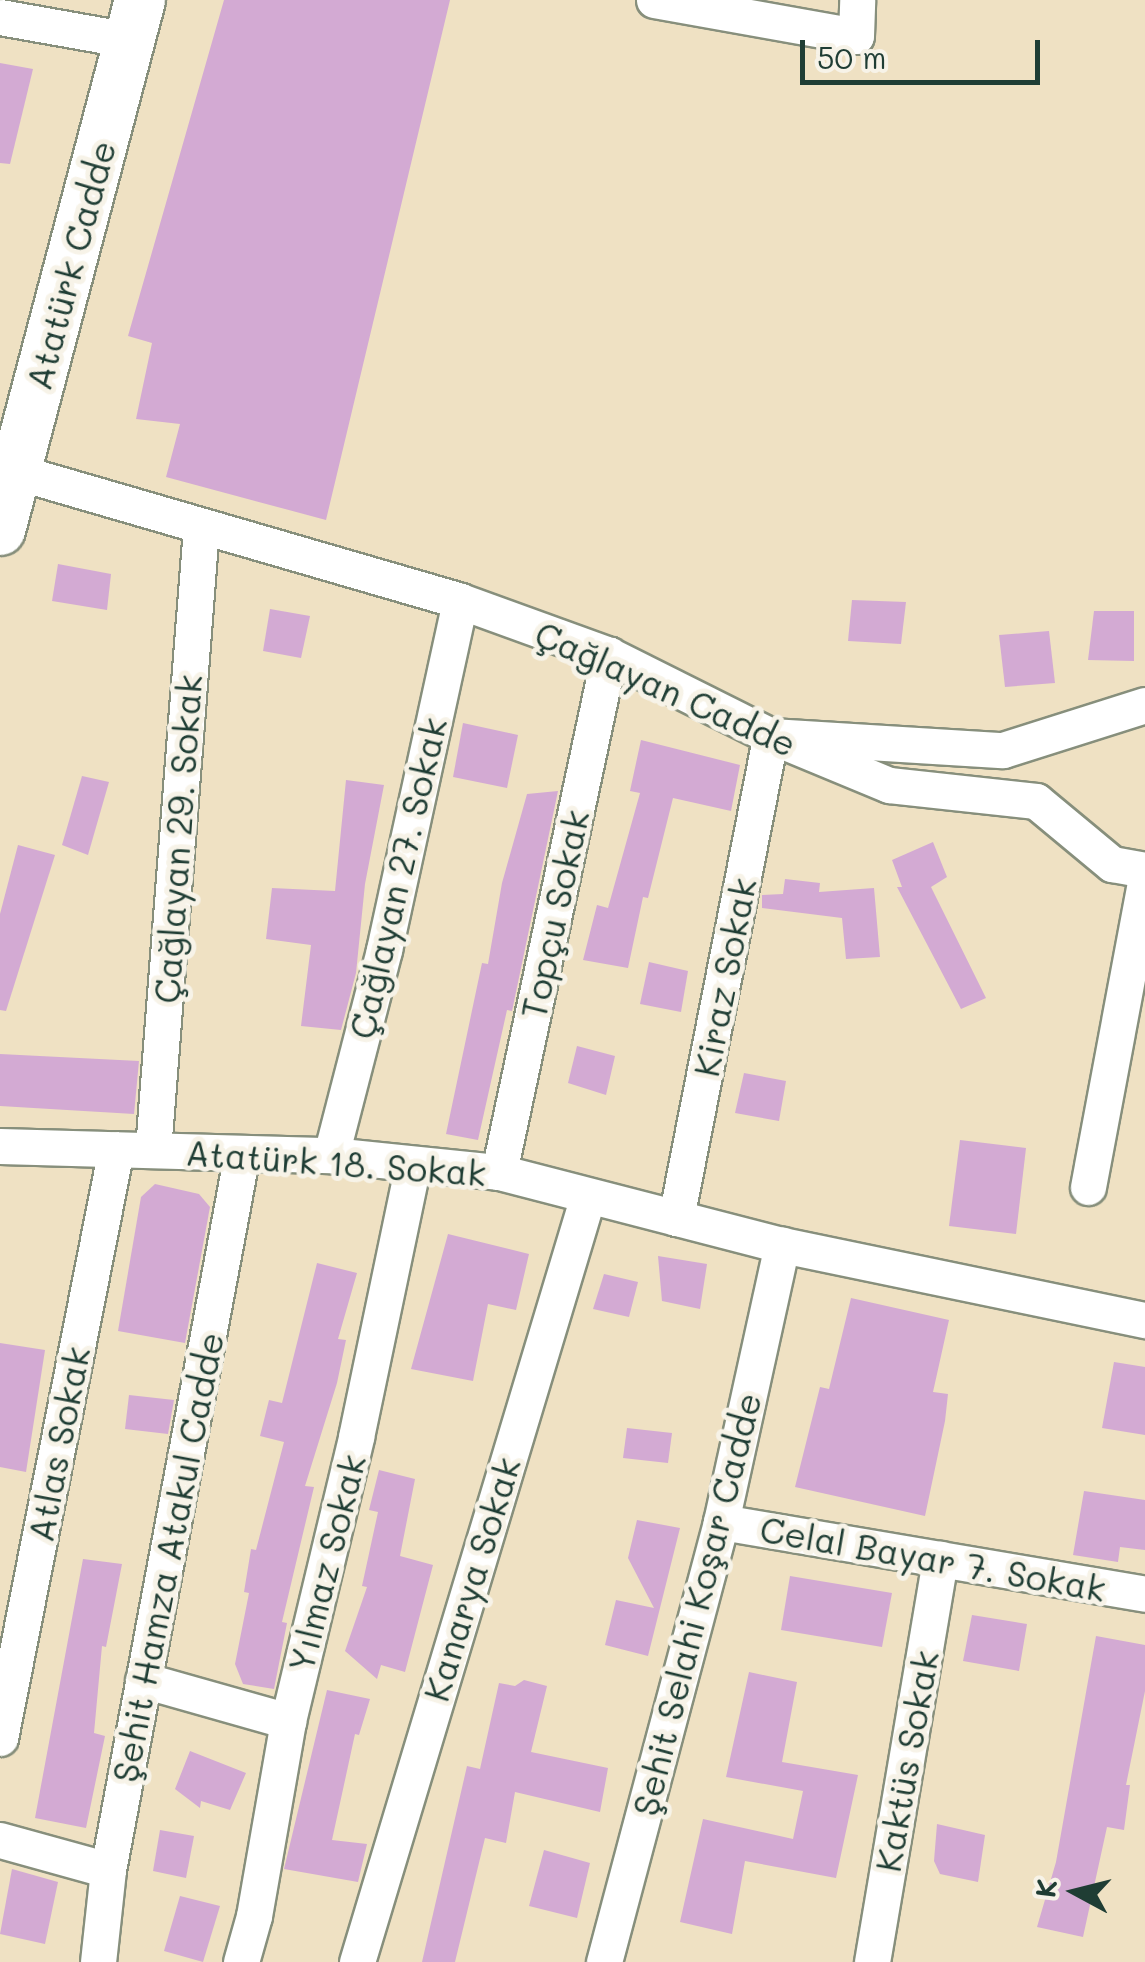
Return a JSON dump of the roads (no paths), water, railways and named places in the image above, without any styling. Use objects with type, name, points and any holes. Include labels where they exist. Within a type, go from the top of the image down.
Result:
[{"type":"main road","name":"Atatürk Cadde","points":[[0,530],[8,469],[135,20]]},
{"type":"street","points":[[654,0],[856,36],[857,0]]},
{"type":"street","points":[[0,17],[135,20]]},
{"type":"street","name":"Çağlayan Cadde","points":[[8,469],[460,601],[609,655],[771,736],[889,785],[1036,801],[1112,864],[1145,870]]},
{"type":"street","name":"Çağlayan 29. Sokak","points":[[153,1150],[200,528]]},
{"type":"street","name":"Çağlayan 27. Sokak","points":[[331,1155],[384,950],[460,601]]},
{"type":"street","name":"Topçu Sokak","points":[[499,1172],[609,655]]},
{"type":"street","points":[[771,736],[1003,750],[1145,705]]},
{"type":"street","name":"Kiraz Sokak","points":[[676,1218],[771,736]]},
{"type":"street","points":[[1088,1188],[1145,882]]},
{"type":"street","name":"Atatürk 18. Sokak","points":[[0,1146],[331,1155],[499,1172],[782,1244],[1145,1320]]},
{"type":"street","name":"Atlas Sokak","points":[[0,1738],[116,1149]]},
{"type":"street","name":"Şehit Hamza Atakul Cadde","points":[[98,1962],[108,1870],[242,1153]]},
{"type":"street","name":"Yılmaz Sokak","points":[[241,1962],[254,1916],[288,1720],[356,1437],[413,1164]]},
{"type":"street","name":"Kanarya Sokak","points":[[356,1962],[588,1196]]},
{"type":"street","name":"Şehit Selahi Koşar Cadde","points":[[604,1962],[721,1522],[782,1244]]},
{"type":"street","name":"Celal Bayar 7. Sokak","points":[[721,1522],[1145,1594]]},
{"type":"street","name":"Kaktüs Sokak","points":[[872,1962],[940,1559]]},
{"type":"street","points":[[144,1680],[288,1720]]},
{"type":"street","points":[[0,1840],[108,1870]]}]
